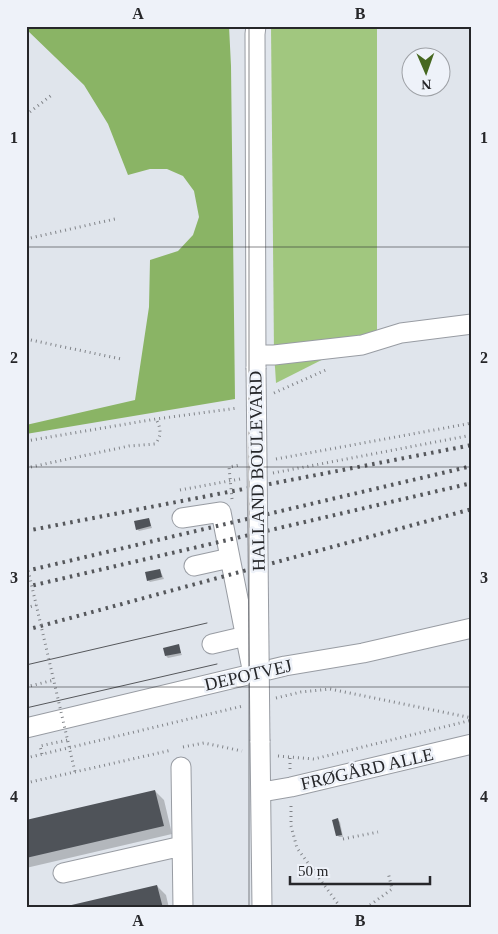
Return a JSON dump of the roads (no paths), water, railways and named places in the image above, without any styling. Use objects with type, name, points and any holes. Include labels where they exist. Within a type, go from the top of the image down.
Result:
[{"type":"street","name":"HALLAND BOULEVARD","points":[[255,29],[256,362],[262,908]]},
{"type":"street","points":[[256,362],[274,355],[362,345],[401,333],[472,324]]},
{"type":"street","points":[[182,518],[221,512],[252,674]]},
{"type":"street","points":[[194,566],[230,558]]},
{"type":"street","name":"DEPOTVEJ","points":[[26,728],[285,666],[363,653],[472,628]]},
{"type":"street","points":[[212,644],[246,636]]},
{"type":"street","name":"FRØGÅRD ALLE","points":[[262,792],[291,787],[472,744]]},
{"type":"street","points":[[181,767],[183,908]]},
{"type":"street","points":[[64,874],[182,846]]},
{"type":"tram line","points":[[26,665],[207,623]]},
{"type":"tram line","points":[[26,708],[217,664]]},
{"type":"railway","points":[[26,531],[472,445]]},
{"type":"railway","points":[[26,571],[472,466]]},
{"type":"railway","points":[[26,587],[472,483]]},
{"type":"railway","points":[[26,630],[472,509]]}]
